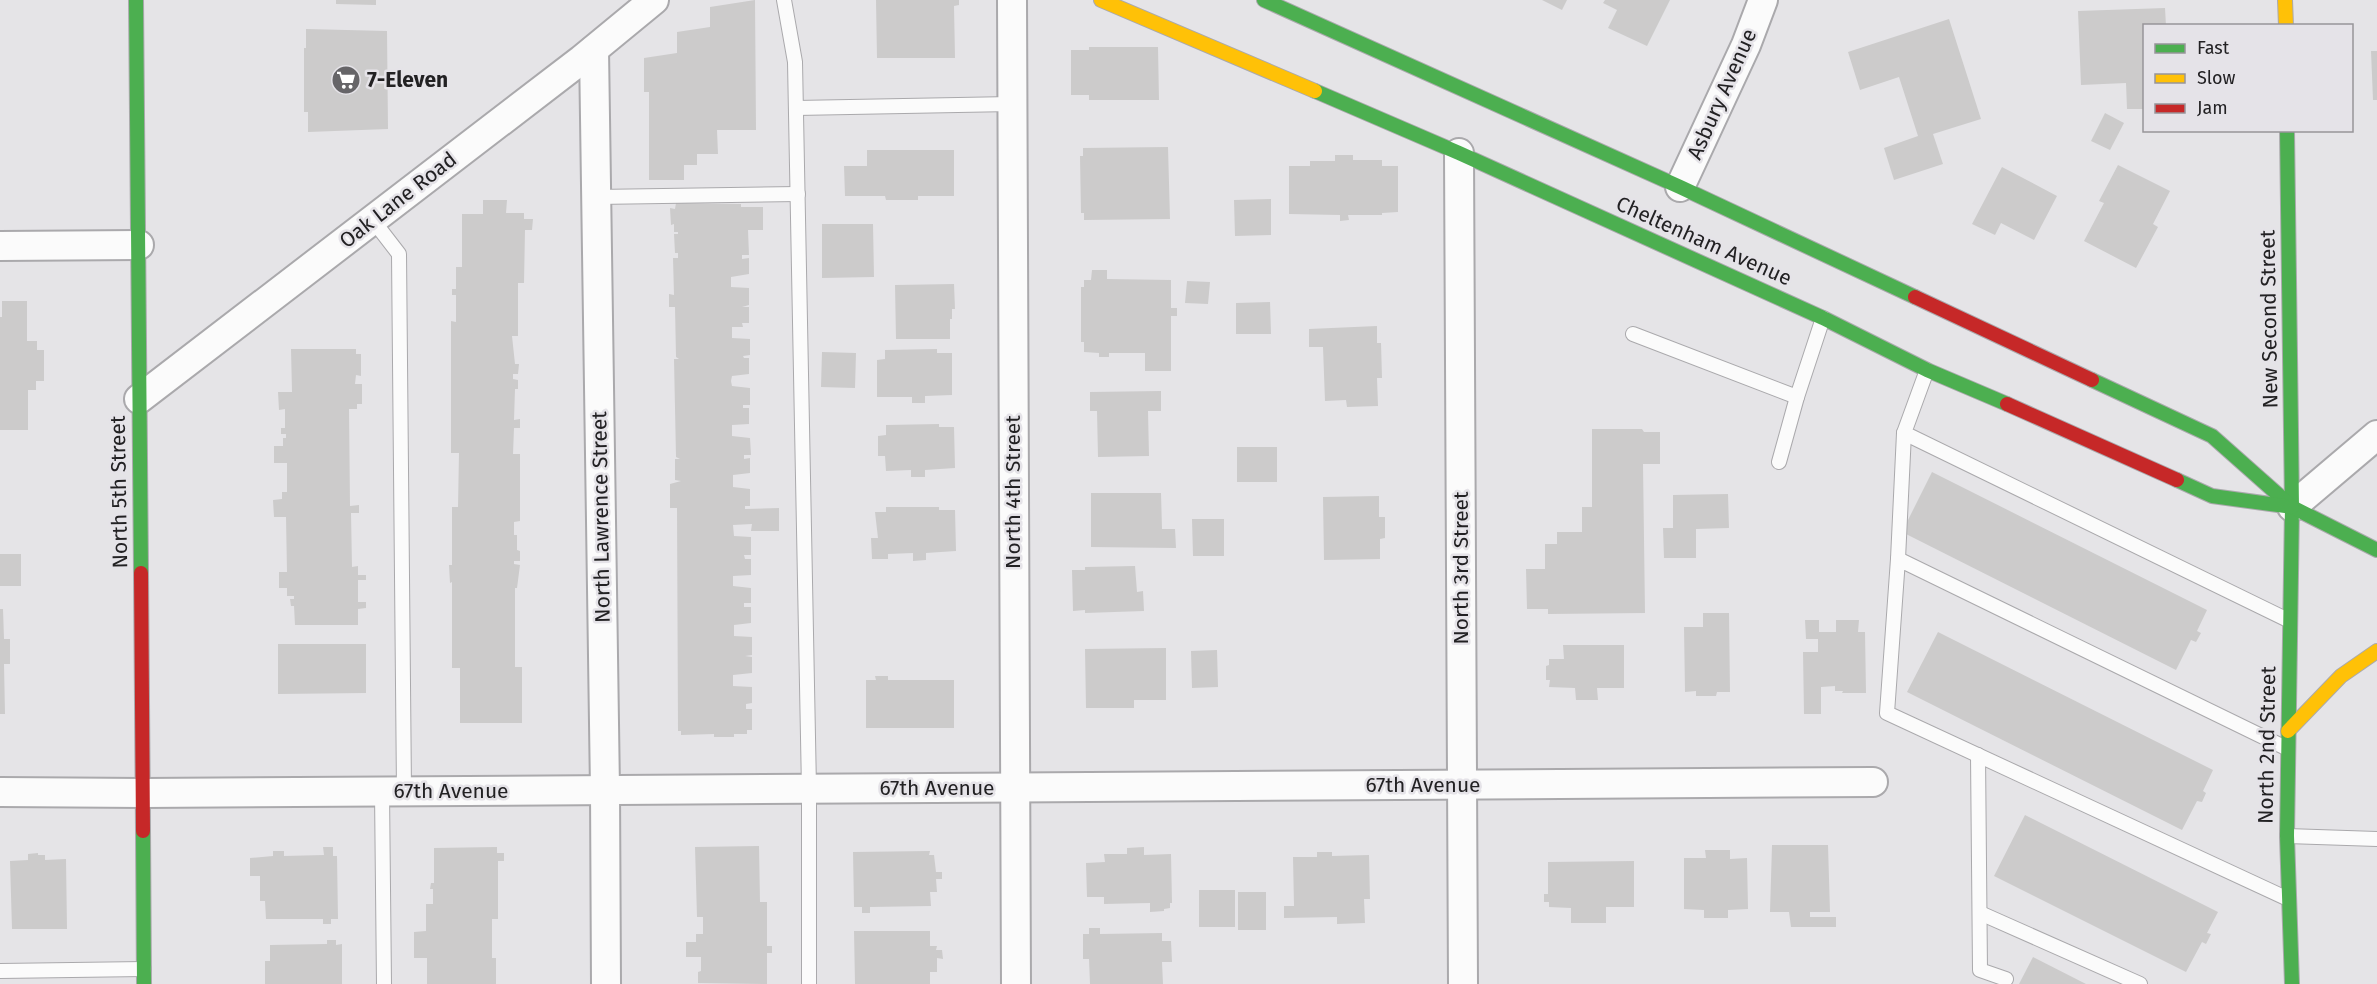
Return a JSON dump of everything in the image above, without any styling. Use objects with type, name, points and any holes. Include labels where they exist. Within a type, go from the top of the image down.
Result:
[{"type":"main road","name":"North 5th Street","points":[[136,0],[144,984]]},
{"type":"main road","name":"Cheltenham Avenue","points":[[1101,0],[1459,153],[1823,318],[1927,370],[2212,496],[2292,507]]},
{"type":"main road","name":"Cheltenham Avenue","points":[[1264,0],[1680,187],[2212,436],[2292,507],[2377,550]]},
{"type":"main road","points":[[2285,0],[2286,24]]},
{"type":"main road","name":"New Second Street","points":[[2287,132],[2292,507]]},
{"type":"main road","name":"North 2nd Street","points":[[2292,507],[2287,836],[2292,984]]},
{"type":"main road","points":[[2288,731],[2343,674],[2366,656],[2377,651]]},
{"type":"street","name":"Oak Lane Road","points":[[139,399],[594,50],[654,0]]},
{"type":"street","name":"North 4th Street","points":[[1012,0],[1016,984]]},
{"type":"street","name":"Asbury Avenue","points":[[1680,187],[1746,45],[1763,0]]},
{"type":"street","name":"North Lawrence Street","points":[[594,50],[606,984]]},
{"type":"street","name":"North 3rd Street","points":[[1459,153],[1463,984]]},
{"type":"street","points":[[0,246],[139,245]]},
{"type":"street","points":[[2292,507],[2377,435]]},
{"type":"street","name":"67th Avenue","points":[[0,792],[1873,782]]},
{"type":"lane","points":[[784,0],[795,62],[808,789],[809,984]]},
{"type":"lane","points":[[796,108],[1012,104]]},
{"type":"lane","points":[[596,197],[798,194]]},
{"type":"lane","points":[[372,219],[399,254],[393,791],[384,984]]},
{"type":"lane","points":[[1779,462],[1823,318]]},
{"type":"lane","points":[[1633,334],[1797,397]]},
{"type":"lane","points":[[1927,370],[1904,433],[1887,713],[2288,899]]},
{"type":"lane","points":[[1904,433],[2290,621]]},
{"type":"lane","points":[[1898,559],[2288,749]]},
{"type":"lane","points":[[1978,755],[1980,969],[2006,979]]},
{"type":"lane","points":[[2287,836],[2377,839]]},
{"type":"lane","points":[[1980,914],[2140,984]]},
{"type":"lane","points":[[0,971],[144,969]]},
{"type":"building","points":[[336,0],[376,0],[376,5],[336,4]]},
{"type":"building","points":[[755,0],[756,130],[717,130],[718,154],[697,154],[697,165],[684,165],[684,180],[649,180],[649,92],[644,92],[644,58],[677,53],[677,32],[710,27],[710,7]]},
{"type":"building","points":[[876,0],[959,0],[959,5],[954,6],[955,58],[877,58]]},
{"type":"building","points":[[1542,0],[1567,0],[1562,10]]},
{"type":"building","points":[[1605,0],[1670,0],[1647,46],[1608,28],[1617,10],[1603,3]]},
{"type":"building","points":[[2165,8],[2166,24],[2143,24],[2143,109],[2127,109],[2126,83],[2081,85],[2078,11]]},
{"type":"building","points":[[1949,19],[1981,119],[1933,134],[1943,164],[1894,180],[1884,148],[1918,136],[1899,77],[1860,90],[1848,52]]},
{"type":"building","name":"7-Eleven","points":[[306,29],[387,31],[388,129],[308,132],[308,112],[304,112]]},
{"type":"building","points":[[1089,47],[1158,47],[1159,100],[1089,100],[1089,95],[1071,95],[1071,50],[1089,50]]},
{"type":"building","points":[[2371,51],[2377,51],[2377,100],[2373,100]]},
{"type":"building","points":[[2105,113],[2124,123],[2110,150],[2091,141]]},
{"type":"building","points":[[1168,147],[1170,219],[1084,220],[1084,213],[1081,213],[1080,156],[1083,156],[1083,148]]},
{"type":"building","points":[[867,150],[954,150],[954,196],[918,196],[918,200],[886,200],[885,196],[845,196],[844,166],[867,166]]},
{"type":"building","points":[[1335,155],[1353,155],[1353,160],[1382,160],[1382,166],[1398,166],[1398,212],[1382,213],[1382,215],[1348,215],[1349,220],[1340,221],[1340,215],[1289,214],[1289,166],[1310,166],[1310,161],[1335,161]]},
{"type":"building","points":[[2118,165],[2170,191],[2153,224],[2158,227],[2136,268],[2084,241],[2104,203],[2099,201]]},
{"type":"building","points":[[2002,167],[2057,196],[2034,240],[2001,223],[1995,235],[1972,224]]},
{"type":"building","points":[[1271,199],[1271,235],[1235,236],[1234,200]]},
{"type":"building","points":[[483,200],[507,200],[506,213],[524,213],[524,219],[533,219],[532,230],[525,230],[524,283],[518,283],[518,336],[512,336],[515,364],[519,364],[518,374],[513,374],[513,379],[518,380],[518,389],[515,389],[514,420],[520,419],[520,428],[514,428],[513,454],[520,454],[520,521],[514,522],[514,535],[517,535],[520,561],[514,561],[514,564],[520,565],[517,588],[515,588],[515,667],[522,667],[522,723],[460,723],[460,668],[452,668],[452,582],[450,583],[449,565],[452,565],[452,507],[458,507],[459,453],[451,453],[451,321],[456,322],[456,295],[452,295],[452,289],[456,289],[456,267],[462,267],[462,214],[483,214]]},
{"type":"building","points":[[676,203],[741,204],[741,207],[763,207],[763,230],[748,230],[749,255],[742,255],[742,259],[749,258],[749,274],[731,277],[731,287],[749,288],[749,305],[742,307],[749,307],[749,323],[742,323],[743,327],[732,327],[732,338],[750,339],[750,355],[743,356],[749,358],[749,374],[732,376],[731,381],[732,386],[750,388],[750,405],[743,405],[743,408],[749,408],[749,424],[732,425],[732,436],[750,438],[751,455],[744,455],[744,459],[750,458],[750,473],[733,475],[733,487],[750,489],[750,506],[745,506],[745,509],[779,508],[779,531],[751,531],[752,524],[733,525],[734,536],[751,537],[751,555],[744,555],[745,559],[751,559],[751,575],[733,576],[733,586],[751,588],[751,603],[744,603],[744,607],[751,607],[751,623],[734,625],[734,636],[752,637],[752,655],[745,656],[752,657],[752,673],[733,675],[733,686],[752,687],[752,703],[746,704],[746,709],[752,709],[752,730],[747,730],[747,734],[734,734],[734,737],[714,737],[714,734],[681,735],[681,731],[678,731],[677,508],[670,508],[670,484],[681,481],[675,480],[675,459],[680,459],[676,457],[674,359],[679,359],[676,357],[675,307],[669,307],[669,294],[674,295],[673,258],[678,258],[678,253],[675,253],[674,234],[678,232],[674,232],[674,224],[671,225],[670,208],[675,209]]},
{"type":"building","points":[[822,224],[873,224],[874,277],[822,278]]},
{"type":"building","points":[[1092,270],[1107,270],[1107,279],[1171,280],[1171,308],[1177,308],[1177,316],[1171,316],[1171,371],[1145,371],[1145,353],[1109,353],[1109,357],[1099,357],[1099,353],[1084,352],[1084,342],[1081,342],[1081,287],[1084,287],[1084,280],[1091,280]]},
{"type":"building","points":[[1187,281],[1210,282],[1208,304],[1185,303]]},
{"type":"building","points":[[954,284],[955,309],[952,309],[952,319],[950,319],[950,339],[896,339],[895,285]]},
{"type":"building","points":[[2,301],[27,301],[27,341],[37,341],[37,350],[44,350],[44,381],[36,381],[36,390],[28,390],[28,430],[0,430]]},
{"type":"building","points":[[1270,302],[1271,334],[1236,334],[1236,303]]},
{"type":"building","points":[[1377,326],[1377,343],[1381,343],[1382,378],[1377,378],[1378,406],[1347,407],[1346,400],[1325,401],[1323,347],[1309,347],[1309,329]]},
{"type":"building","points":[[291,349],[356,349],[356,354],[361,354],[361,376],[356,375],[355,384],[362,384],[362,404],[357,404],[357,409],[349,409],[350,506],[359,505],[359,513],[351,513],[352,567],[358,566],[358,575],[366,575],[366,580],[358,580],[358,602],[366,602],[366,608],[358,609],[358,625],[295,625],[294,606],[291,606],[290,599],[294,599],[294,596],[287,596],[287,588],[279,588],[279,572],[287,572],[286,517],[274,517],[273,500],[282,499],[282,492],[287,492],[287,463],[274,463],[274,446],[283,446],[283,438],[286,438],[286,434],[281,434],[281,428],[285,428],[285,409],[279,410],[278,392],[292,392]]},
{"type":"building","points":[[937,349],[937,353],[952,353],[952,395],[925,396],[925,403],[912,403],[912,397],[877,397],[877,360],[885,359],[885,350]]},
{"type":"building","points":[[822,352],[856,353],[855,388],[821,387]]},
{"type":"building","points":[[1161,391],[1161,411],[1148,411],[1149,456],[1098,457],[1097,411],[1090,411],[1090,392]]},
{"type":"building","points":[[939,424],[939,427],[954,427],[955,468],[925,470],[925,477],[911,477],[911,470],[886,471],[885,456],[878,456],[878,436],[886,435],[886,425]]},
{"type":"building","points":[[1592,429],[1642,429],[1644,432],[1660,432],[1660,464],[1643,464],[1645,613],[1548,614],[1548,609],[1527,609],[1526,569],[1545,569],[1545,544],[1557,544],[1557,532],[1582,532],[1582,507],[1592,507]]},
{"type":"building","points":[[1237,447],[1277,447],[1277,482],[1237,482]]},
{"type":"building","points":[[1932,472],[2207,610],[2197,631],[2201,633],[2196,642],[2191,640],[2176,670],[1902,532]]},
{"type":"building","points":[[1091,493],[1161,493],[1162,529],[1175,529],[1176,548],[1091,547]]},
{"type":"building","points":[[1728,494],[1729,528],[1696,529],[1696,558],[1664,558],[1663,528],[1673,528],[1673,495]]},
{"type":"building","points":[[1379,496],[1379,517],[1385,517],[1385,538],[1380,539],[1380,559],[1324,560],[1323,497]]},
{"type":"building","points":[[886,507],[939,507],[939,510],[955,510],[956,551],[926,553],[926,560],[913,561],[913,553],[888,554],[888,559],[872,559],[871,538],[878,538],[875,512],[886,512]]},
{"type":"building","points":[[1192,519],[1224,519],[1224,556],[1193,556]]},
{"type":"building","points":[[0,554],[21,554],[21,586],[0,586]]},
{"type":"building","points":[[1135,566],[1137,592],[1143,591],[1144,611],[1085,613],[1085,610],[1073,611],[1072,570],[1085,570],[1085,567]]},
{"type":"building","points":[[0,609],[3,609],[4,639],[10,639],[10,664],[4,664],[5,714],[0,714]]},
{"type":"building","points":[[1703,613],[1729,613],[1730,692],[1717,692],[1716,696],[1696,696],[1696,691],[1685,692],[1684,627],[1703,627]]},
{"type":"building","points":[[1805,620],[1819,620],[1819,632],[1836,632],[1836,620],[1859,620],[1858,632],[1865,632],[1866,693],[1842,693],[1843,691],[1835,691],[1835,686],[1821,687],[1821,714],[1804,714],[1803,652],[1818,652],[1818,639],[1806,639]]},
{"type":"building","points":[[1938,632],[2213,770],[2203,791],[2206,793],[2202,802],[2197,801],[2182,830],[1907,692]]},
{"type":"building","points":[[278,644],[366,644],[366,693],[278,694]]},
{"type":"building","points":[[1563,645],[1624,645],[1624,688],[1597,688],[1598,700],[1576,700],[1575,688],[1549,687],[1550,680],[1546,680],[1546,666],[1549,665],[1549,659],[1564,659]]},
{"type":"building","points":[[1166,648],[1166,700],[1134,700],[1134,708],[1086,708],[1085,649]]},
{"type":"building","points":[[1217,650],[1218,687],[1192,688],[1191,651]]},
{"type":"building","points":[[875,676],[888,676],[888,680],[954,680],[954,728],[866,728],[866,680],[876,680]]},
{"type":"building","points":[[2025,815],[2218,912],[2207,933],[2211,934],[2206,944],[2202,942],[2186,972],[1994,876]]},
{"type":"building","points":[[1772,845],[1828,845],[1830,912],[1810,912],[1810,917],[1836,917],[1836,927],[1791,927],[1789,912],[1770,912]]},
{"type":"building","points":[[759,846],[760,902],[767,902],[767,946],[772,946],[772,953],[767,953],[767,984],[698,983],[701,957],[686,957],[686,942],[696,942],[696,934],[703,934],[703,917],[697,917],[695,847]]},
{"type":"building","points":[[323,847],[333,847],[333,856],[337,856],[338,919],[331,919],[331,924],[323,924],[323,919],[266,919],[265,901],[260,901],[260,876],[250,876],[250,858],[273,856],[273,851],[284,851],[284,856],[324,855]]},
{"type":"building","points":[[497,847],[497,853],[504,853],[504,861],[498,861],[498,919],[492,919],[492,958],[496,958],[496,984],[427,984],[427,958],[414,958],[414,932],[426,931],[426,904],[433,904],[433,889],[430,889],[431,883],[434,883],[434,848]]},
{"type":"building","points":[[1144,847],[1144,855],[1171,854],[1172,903],[1170,903],[1170,908],[1150,912],[1150,903],[1104,904],[1104,897],[1087,897],[1086,863],[1105,862],[1104,854],[1127,854],[1127,848]]},
{"type":"building","points":[[1705,850],[1730,850],[1730,859],[1747,858],[1748,909],[1728,910],[1728,918],[1704,918],[1704,910],[1684,909],[1684,858],[1706,858]]},
{"type":"building","points":[[930,851],[929,855],[934,855],[936,872],[942,872],[942,879],[936,879],[937,892],[930,892],[931,906],[870,907],[870,913],[862,913],[862,907],[854,907],[853,852]]},
{"type":"building","points":[[1317,852],[1332,852],[1332,856],[1369,855],[1370,899],[1364,899],[1365,923],[1337,924],[1337,917],[1284,918],[1284,906],[1294,906],[1293,857],[1317,857]]},
{"type":"building","points":[[38,853],[38,855],[45,855],[45,860],[66,859],[67,929],[12,929],[10,861],[28,860],[28,854]]},
{"type":"building","points":[[1634,861],[1634,907],[1606,907],[1606,923],[1571,923],[1571,908],[1549,907],[1549,902],[1544,902],[1544,894],[1548,894],[1548,862]]},
{"type":"building","points":[[1199,890],[1235,890],[1235,927],[1199,927]]},
{"type":"building","points":[[1238,892],[1266,892],[1266,930],[1238,930]]},
{"type":"building","points":[[1089,928],[1100,928],[1100,934],[1162,933],[1162,941],[1171,941],[1172,962],[1162,962],[1163,984],[1090,984],[1089,959],[1083,959],[1083,934],[1089,934]]},
{"type":"building","points":[[854,931],[930,931],[930,946],[937,946],[936,950],[942,950],[943,959],[937,958],[937,972],[930,972],[930,984],[855,984]]},
{"type":"building","points":[[327,940],[336,940],[336,945],[342,944],[342,984],[265,984],[265,961],[270,961],[270,945],[327,944]]},
{"type":"building","points":[[2033,957],[2086,984],[2019,984]]},
{"type":"traffic: fast","points":[[136,0],[141,573]]},
{"type":"traffic: fast","points":[[1264,0],[1680,187],[1915,297]]},
{"type":"traffic: fast","points":[[1315,91],[1459,153],[1823,318],[1927,370],[2007,404]]},
{"type":"traffic: fast","points":[[2287,132],[2292,507],[2287,836],[2292,984]]},
{"type":"traffic: fast","points":[[2092,380],[2212,436],[2292,507],[2377,550]]},
{"type":"traffic: fast","points":[[2177,480],[2212,496],[2292,507]]},
{"type":"traffic: fast","points":[[143,831],[144,984]]},
{"type":"traffic: slow","points":[[1101,0],[1315,91]]},
{"type":"traffic: slow","points":[[2285,0],[2286,24]]},
{"type":"traffic: slow","points":[[2288,731],[2341,676],[2377,651]]},
{"type":"traffic: jam","points":[[1915,297],[2092,380]]},
{"type":"traffic: jam","points":[[2007,404],[2177,480]]},
{"type":"traffic: jam","points":[[141,573],[143,831]]},
{"type":"place","name":"7-Eleven","points":[[346,80]]}]
